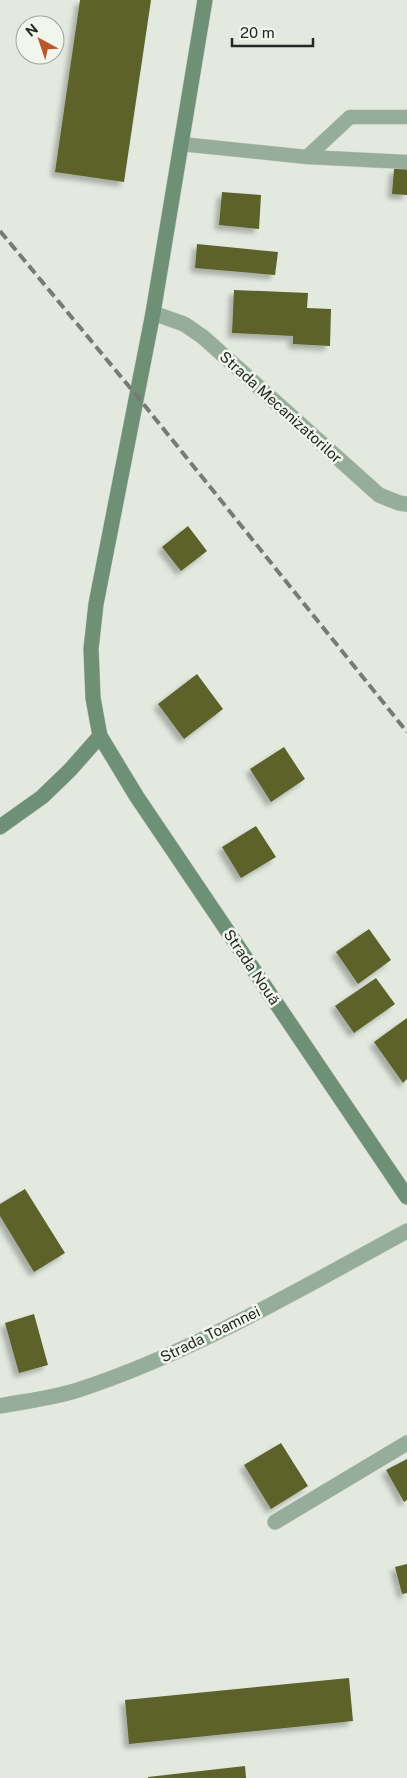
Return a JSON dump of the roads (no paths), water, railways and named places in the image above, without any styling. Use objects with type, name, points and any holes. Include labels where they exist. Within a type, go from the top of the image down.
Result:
[{"type":"main road","points":[[0,827],[42,797],[70,770],[100,736],[93,698],[91,649],[96,604],[152,313],[205,0]]},
{"type":"main road","name":"Strada Nouă","points":[[100,736],[137,797],[407,1197]]},
{"type":"street","name":"Strada Mecanizatorilor","points":[[152,313],[184,324],[203,337],[380,495],[399,503],[407,504]]},
{"type":"street","name":"Strada Toamnei","points":[[0,1406],[76,1390],[126,1372],[188,1346],[407,1232]]},
{"type":"street","points":[[275,1522],[407,1443]]},
{"type":"lane","points":[[307,157],[350,116],[407,117]]},
{"type":"lane","points":[[181,144],[307,157],[407,162]]},
{"type":"railway","points":[[0,231],[137,396],[407,732]]}]
